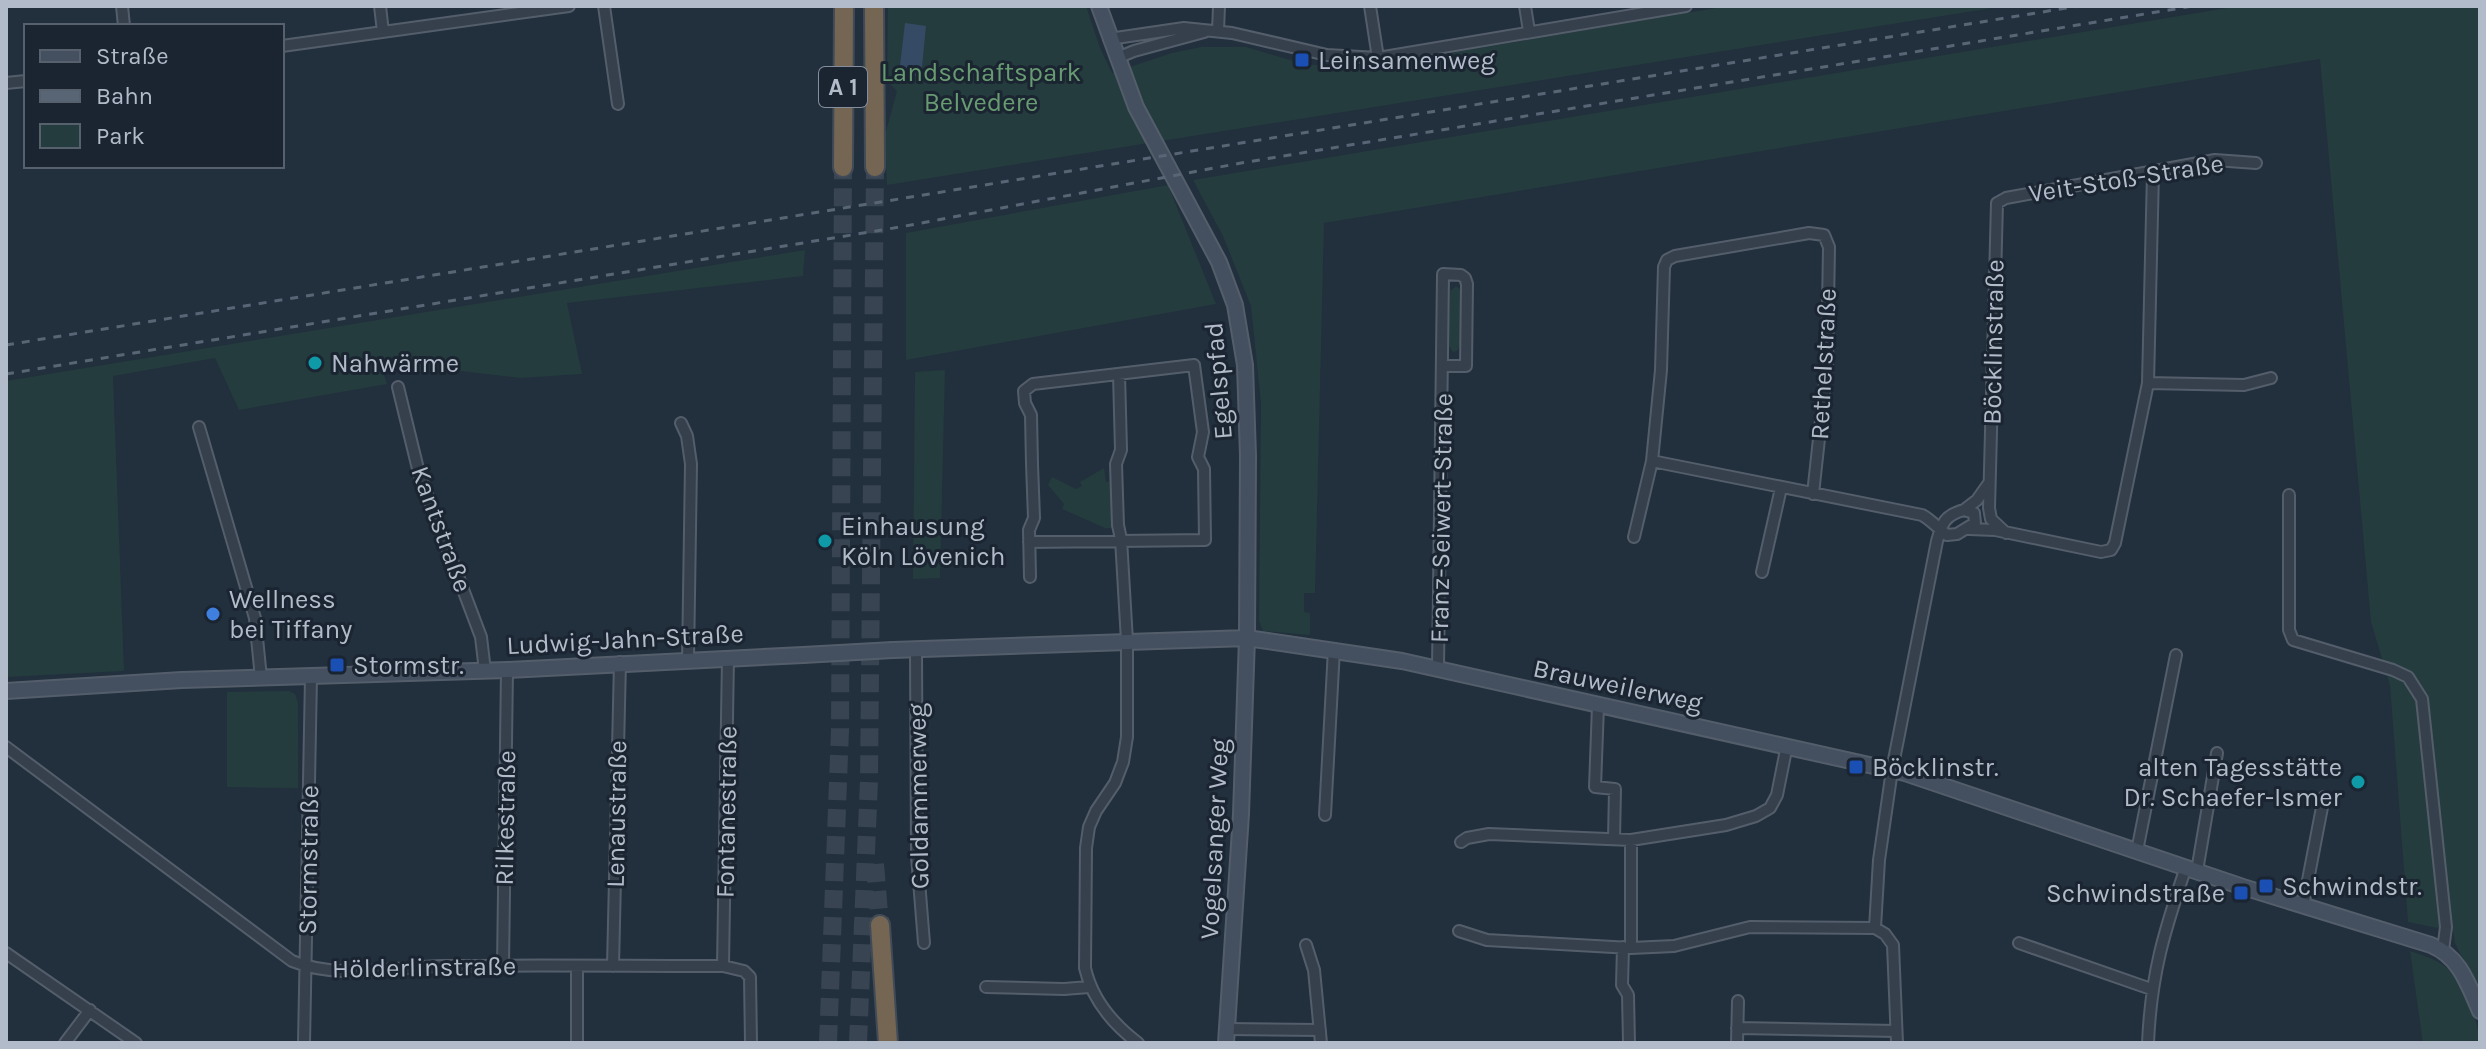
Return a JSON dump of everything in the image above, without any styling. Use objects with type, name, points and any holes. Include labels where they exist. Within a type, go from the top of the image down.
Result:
[{"type":"highway","name":"A 1","points":[[843,167],[844,6]]},
{"type":"highway","name":"A 1","points":[[874,6],[875,167]]},
{"type":"highway","points":[[880,925],[888,1043]]},
{"type":"street","points":[[380,6],[383,32]]},
{"type":"street","points":[[284,46],[569,6]]},
{"type":"street","points":[[604,6],[618,104]]},
{"type":"street","name":"Egelspfad","points":[[1099,6],[1136,107],[1219,262],[1235,305],[1247,394],[1247,638]]},
{"type":"street","points":[[1218,31],[1219,6]]},
{"type":"street","points":[[1370,6],[1378,58]]},
{"type":"street","points":[[1525,6],[1529,31]]},
{"type":"street","points":[[1109,39],[1184,28],[1218,31],[1327,55],[1378,58],[1680,7]]},
{"type":"street","points":[[1117,58],[1206,31]]},
{"type":"street","name":"Veit-Stoß-Straße","points":[[1997,203],[2006,198],[2215,160],[2256,163]]},
{"type":"street","points":[[1971,526],[2101,552],[2111,550],[2115,543],[2148,383],[2153,173]]},
{"type":"street","name":"Böcklinstraße","points":[[1997,203],[1989,503],[1991,519],[2006,533]]},
{"type":"street","name":"Rethelstraße","points":[[1652,461],[1667,260],[1675,256],[1809,233],[1824,235],[1829,247],[1827,365],[1813,494]]},
{"type":"street","name":"Franz-Seiwert-Straße","points":[[1438,669],[1443,274],[1461,275],[1467,284],[1466,366],[1443,366]]},
{"type":"street","points":[[1029,542],[1205,540],[1204,469],[1198,457],[1203,432],[1194,365],[1033,384],[1024,391],[1031,415],[1033,474],[1034,518],[1029,530],[1029,542],[1030,577]]},
{"type":"street","points":[[1119,374],[1121,450],[1116,464],[1128,710],[1123,762],[1115,783],[1089,827],[1084,952],[1089,987],[1115,1022],[1138,1043]]},
{"type":"street","points":[[2148,383],[2244,385],[2271,378]]},
{"type":"street","name":"Kantstraße","points":[[398,387],[419,473],[481,637],[485,671]]},
{"type":"street","points":[[681,423],[687,436],[691,464],[688,660]]},
{"type":"street","points":[[199,427],[255,618],[261,678]]},
{"type":"street","points":[[1634,537],[1652,461],[1933,517],[1964,510],[1977,500],[1989,481]]},
{"type":"street","points":[[1762,572],[1781,488]]},
{"type":"street","points":[[2289,495],[2289,630],[2293,640],[2393,670],[2408,677],[2422,699],[2446,927],[2443,950],[2455,960],[2480,1011]]},
{"type":"street","points":[[1933,558],[1939,548],[1971,526],[1989,503]]},
{"type":"street","points":[[1964,510],[1974,513],[1971,526]]},
{"type":"street","points":[[1875,928],[1879,860],[1892,770],[1933,558],[1940,528],[1951,514]]},
{"type":"street","points":[[1922,515],[1947,535],[1957,534]]},
{"type":"street","name":"Ludwig-Jahn-Straße","points":[[6,691],[507,670],[728,657],[1247,638]]},
{"type":"street","name":"Brauweilerweg","points":[[1247,638],[1334,649],[1438,669],[1892,770],[2443,950]]},
{"type":"street","name":"Vogelsanger Weg","points":[[1227,1036],[1242,787],[1247,638]]},
{"type":"street","name":"Goldammerweg","points":[[916,649],[917,866],[924,943]]},
{"type":"street","points":[[1325,815],[1334,649]]},
{"type":"street","points":[[2137,851],[2176,655]]},
{"type":"street","name":"Fontanestraße","points":[[723,966],[728,657]]},
{"type":"street","name":"Lenaustraße","points":[[613,966],[620,662]]},
{"type":"street","name":"Rilkestraße","points":[[503,966],[507,670]]},
{"type":"street","name":"Stormstraße","points":[[304,1043],[311,677]]},
{"type":"street","points":[[1598,706],[1595,787],[1615,789],[1614,839]]},
{"type":"street","points":[[1461,842],[1489,834],[1631,840],[1726,825],[1770,808],[1777,795],[1787,745]]},
{"type":"street","name":"Hölderlinstraße","points":[[6,747],[292,961],[306,967],[346,971],[503,966],[723,966]]},
{"type":"street","points":[[2148,1043],[2151,989],[2165,929],[2191,869],[2217,753]]},
{"type":"street","points":[[2303,906],[2324,797]]},
{"type":"street","points":[[1629,1043],[1628,995],[1622,985],[1627,947],[1631,840]]},
{"type":"street","points":[[1459,931],[1487,940],[1627,947],[1674,946],[1750,927],[1875,928],[1885,934],[1893,945],[1897,1043]]},
{"type":"street","points":[[2019,943],[2151,989]]},
{"type":"street","points":[[1306,945],[1314,970],[1321,1043]]},
{"type":"street","points":[[6,953],[136,1043]]},
{"type":"street","points":[[577,966],[577,1043]]},
{"type":"street","points":[[723,966],[744,971],[752,982],[751,1043]]},
{"type":"street","points":[[986,987],[1089,987]]},
{"type":"street","points":[[1737,1043],[1738,1001]]},
{"type":"street","points":[[65,1043],[90,1010]]},
{"type":"street","points":[[1737,1028],[1896,1031]]},
{"type":"street","points":[[1227,1036],[1320,1030]]},
{"type":"green space","name":"Landschaftspark Belvedere","points":[[888,6],[1086,6],[1112,73],[1201,47],[1246,47],[1307,65],[1379,65],[1728,6],[2005,6],[887,185],[885,135],[897,91],[887,81]]},
{"type":"green space","points":[[2239,6],[2480,6],[2480,994],[2455,943],[2453,931],[2408,922],[2390,685],[2371,622],[2320,59],[1324,223],[1315,593],[1304,593],[1304,612],[1310,613],[1310,635],[1263,631],[1259,621],[1261,403],[1251,306],[1223,236],[1193,180]]},
{"type":"green space","points":[[1168,185],[1216,304],[906,360],[906,233]]},
{"type":"green space","points":[[805,250],[803,276],[567,303],[582,374],[520,378],[443,369],[418,372],[411,365],[397,366],[378,357],[387,384],[239,410],[215,358],[113,376],[124,671],[6,677],[6,381]]},
{"type":"green space","points":[[1456,286],[1461,290],[1460,345],[1453,352],[1448,345],[1450,291]]},
{"type":"green space","points":[[945,370],[940,578],[913,579],[915,372]]},
{"type":"green space","points":[[1104,468],[1106,482],[1113,481],[1114,528],[1105,528],[1062,509],[1064,504],[1048,485],[1052,477],[1076,489],[1082,486],[1080,482]]},
{"type":"green space","points":[[289,691],[295,694],[298,703],[298,788],[227,787],[227,692]]},
{"type":"green space","points":[[2410,951],[2438,962],[2452,973],[2473,1014],[2480,1043],[2423,1043]]},
{"type":"water","points":[[905,23],[926,26],[921,77],[899,74]]},
{"type":"tunnel","points":[[828,1043],[840,730],[843,167]]},
{"type":"tunnel","points":[[858,1043],[869,781],[875,167]]},
{"type":"tunnel","points":[[875,864],[880,925]]},
{"type":"railway","points":[[6,345],[2079,6]]},
{"type":"railway","points":[[6,374],[900,227],[1241,163],[2193,6]]},
{"type":"place","name":"Leinsamenweg","points":[[1302,60]]},
{"type":"place","name":"Nahwärme","points":[[315,363]]},
{"type":"place","name":"Einhausung Köln Lövenich","points":[[825,541]]},
{"type":"place","name":"Wellness bei Tiffany","points":[[213,614]]},
{"type":"place","name":"Stormstr.","points":[[337,665]]},
{"type":"place","name":"Böcklinstr.","points":[[1856,767]]},
{"type":"place","name":"alten Tagesstätte Dr. Schaefer-Ismer","points":[[2358,782]]},
{"type":"place","name":"Schwindstr.","points":[[2266,886]]},
{"type":"place","name":"Schwindstraße","points":[[2241,893]]}]
